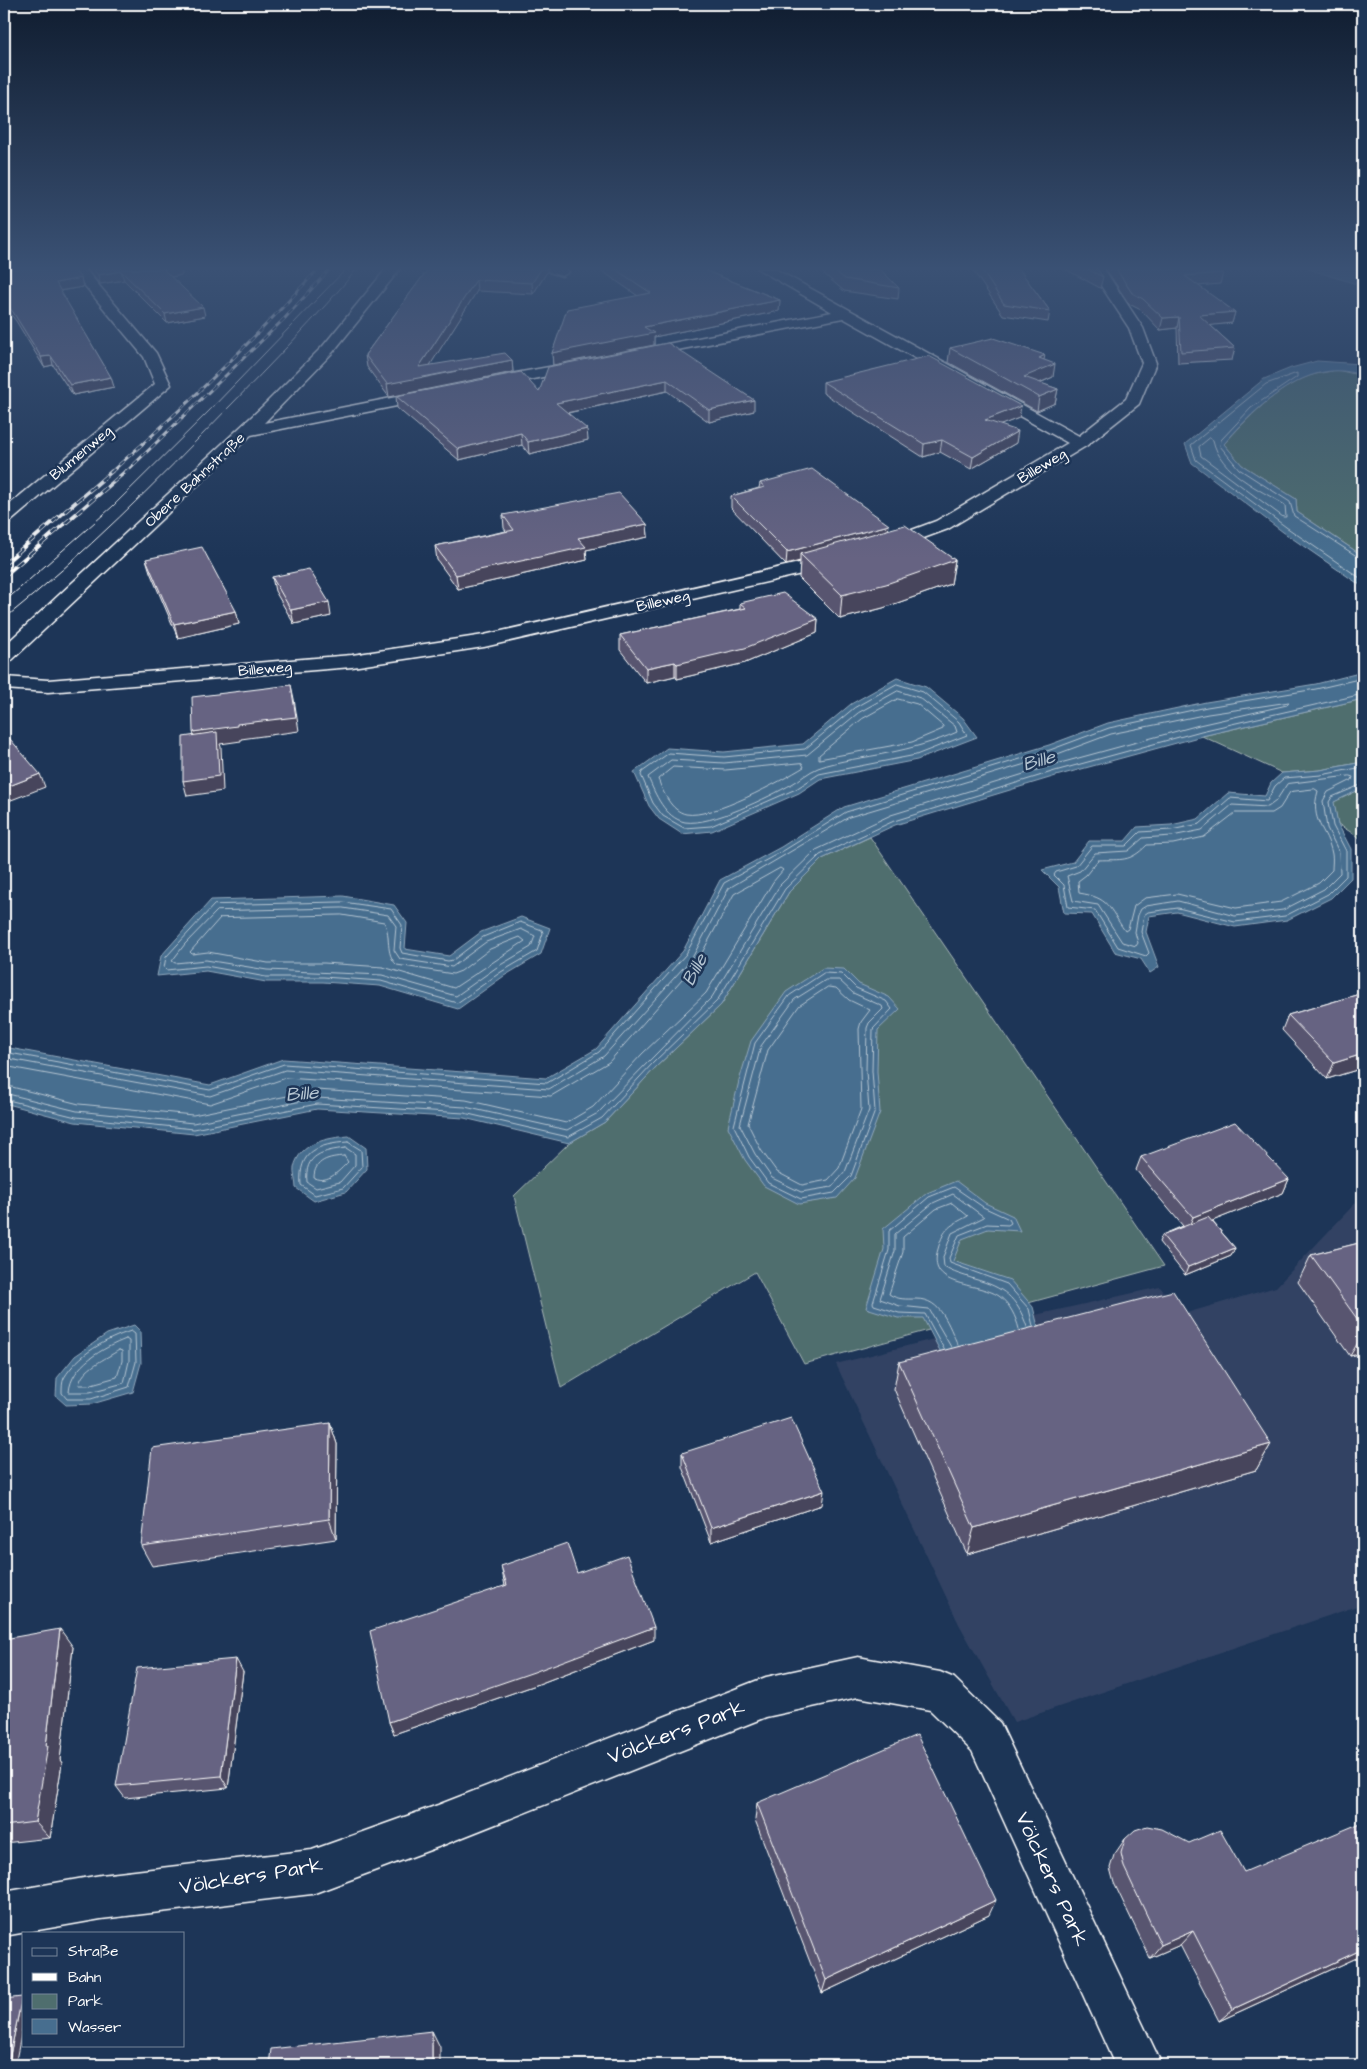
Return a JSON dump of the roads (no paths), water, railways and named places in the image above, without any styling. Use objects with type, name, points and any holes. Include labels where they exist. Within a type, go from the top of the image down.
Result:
[{"type":"street","name":"Blumenweg","points":[[4,518],[163,385],[155,366]]},
{"type":"street","name":"Obere Bahnstraße","points":[[4,657],[246,431],[311,366]]},
{"type":"street","points":[[478,386],[581,366]]},
{"type":"street","points":[[940,366],[1080,444]]},
{"type":"street","name":"Billeweg","points":[[4,682],[57,686],[352,662],[484,641],[811,567],[856,555],[942,525],[1080,444],[1133,401],[1148,366]]},
{"type":"street","points":[[246,431],[449,391]]},
{"type":"street","name":"Völckers Park","points":[[4,1914],[100,1897],[312,1872],[438,1826],[766,1697],[858,1677],[940,1692],[986,1736],[1139,2065]]},
{"type":"water","points":[[1300,366],[1363,366],[1363,376],[1343,371],[1323,372],[1304,378],[1268,400],[1224,444],[1242,465],[1296,499],[1297,512],[1363,556],[1363,587],[1283,532],[1192,463],[1185,444],[1264,379]]},
{"type":"water","name":"Bille","points":[[1363,672],[1363,699],[1202,736],[1056,776],[895,825],[822,859],[789,892],[721,1005],[656,1067],[605,1122],[569,1143],[464,1118],[317,1109],[194,1134],[75,1122],[4,1103],[4,1047],[210,1085],[283,1059],[546,1078],[596,1049],[683,951],[720,880],[781,847],[844,807],[1049,745],[1108,723],[1206,702],[1316,684]]},
{"type":"water","points":[[897,678],[926,687],[963,718],[977,737],[917,760],[820,779],[799,793],[712,831],[682,834],[659,819],[649,806],[634,772],[667,748],[724,752],[803,744],[851,704]]},
{"type":"water","points":[[1363,762],[1363,788],[1334,802],[1338,824],[1351,849],[1351,878],[1331,898],[1287,920],[1235,927],[1177,912],[1149,916],[1146,932],[1159,967],[1150,973],[1141,959],[1115,952],[1092,914],[1064,913],[1059,887],[1042,870],[1073,862],[1089,841],[1125,841],[1137,827],[1171,825],[1198,819],[1228,793],[1265,796],[1271,783],[1282,773],[1320,770]]},
{"type":"water","points":[[343,896],[394,905],[407,923],[405,949],[449,956],[481,932],[521,917],[550,928],[541,954],[504,976],[458,1009],[380,986],[323,982],[266,982],[206,971],[157,976],[161,956],[211,900]]},
{"type":"water","points":[[823,968],[844,969],[859,984],[889,997],[900,1009],[878,1030],[877,1071],[880,1112],[855,1178],[837,1198],[799,1204],[764,1186],[745,1160],[728,1127],[751,1041],[786,992]]},
{"type":"water","points":[[349,1136],[366,1148],[367,1169],[346,1192],[314,1201],[296,1188],[294,1168],[302,1152],[308,1147],[324,1140]]},
{"type":"water","points":[[956,1181],[985,1203],[1013,1216],[1020,1231],[988,1229],[962,1239],[953,1261],[1010,1280],[1033,1307],[1044,1350],[952,1374],[923,1318],[898,1318],[866,1308],[884,1249],[883,1229],[927,1193]]},
{"type":"water","points":[[134,1325],[140,1331],[141,1363],[133,1392],[92,1404],[66,1405],[56,1396],[57,1378],[75,1356],[107,1334]]},
{"type":"tram line","points":[[4,602],[112,507],[253,366]]},
{"type":"tram line","points":[[4,619],[91,544],[201,436],[269,366]]},
{"type":"railway","points":[[110,473],[225,366]]},
{"type":"railway","points":[[125,473],[236,366]]},
{"type":"railway","points":[[4,564],[112,471]]},
{"type":"railway","points":[[4,576],[126,471]]}]
